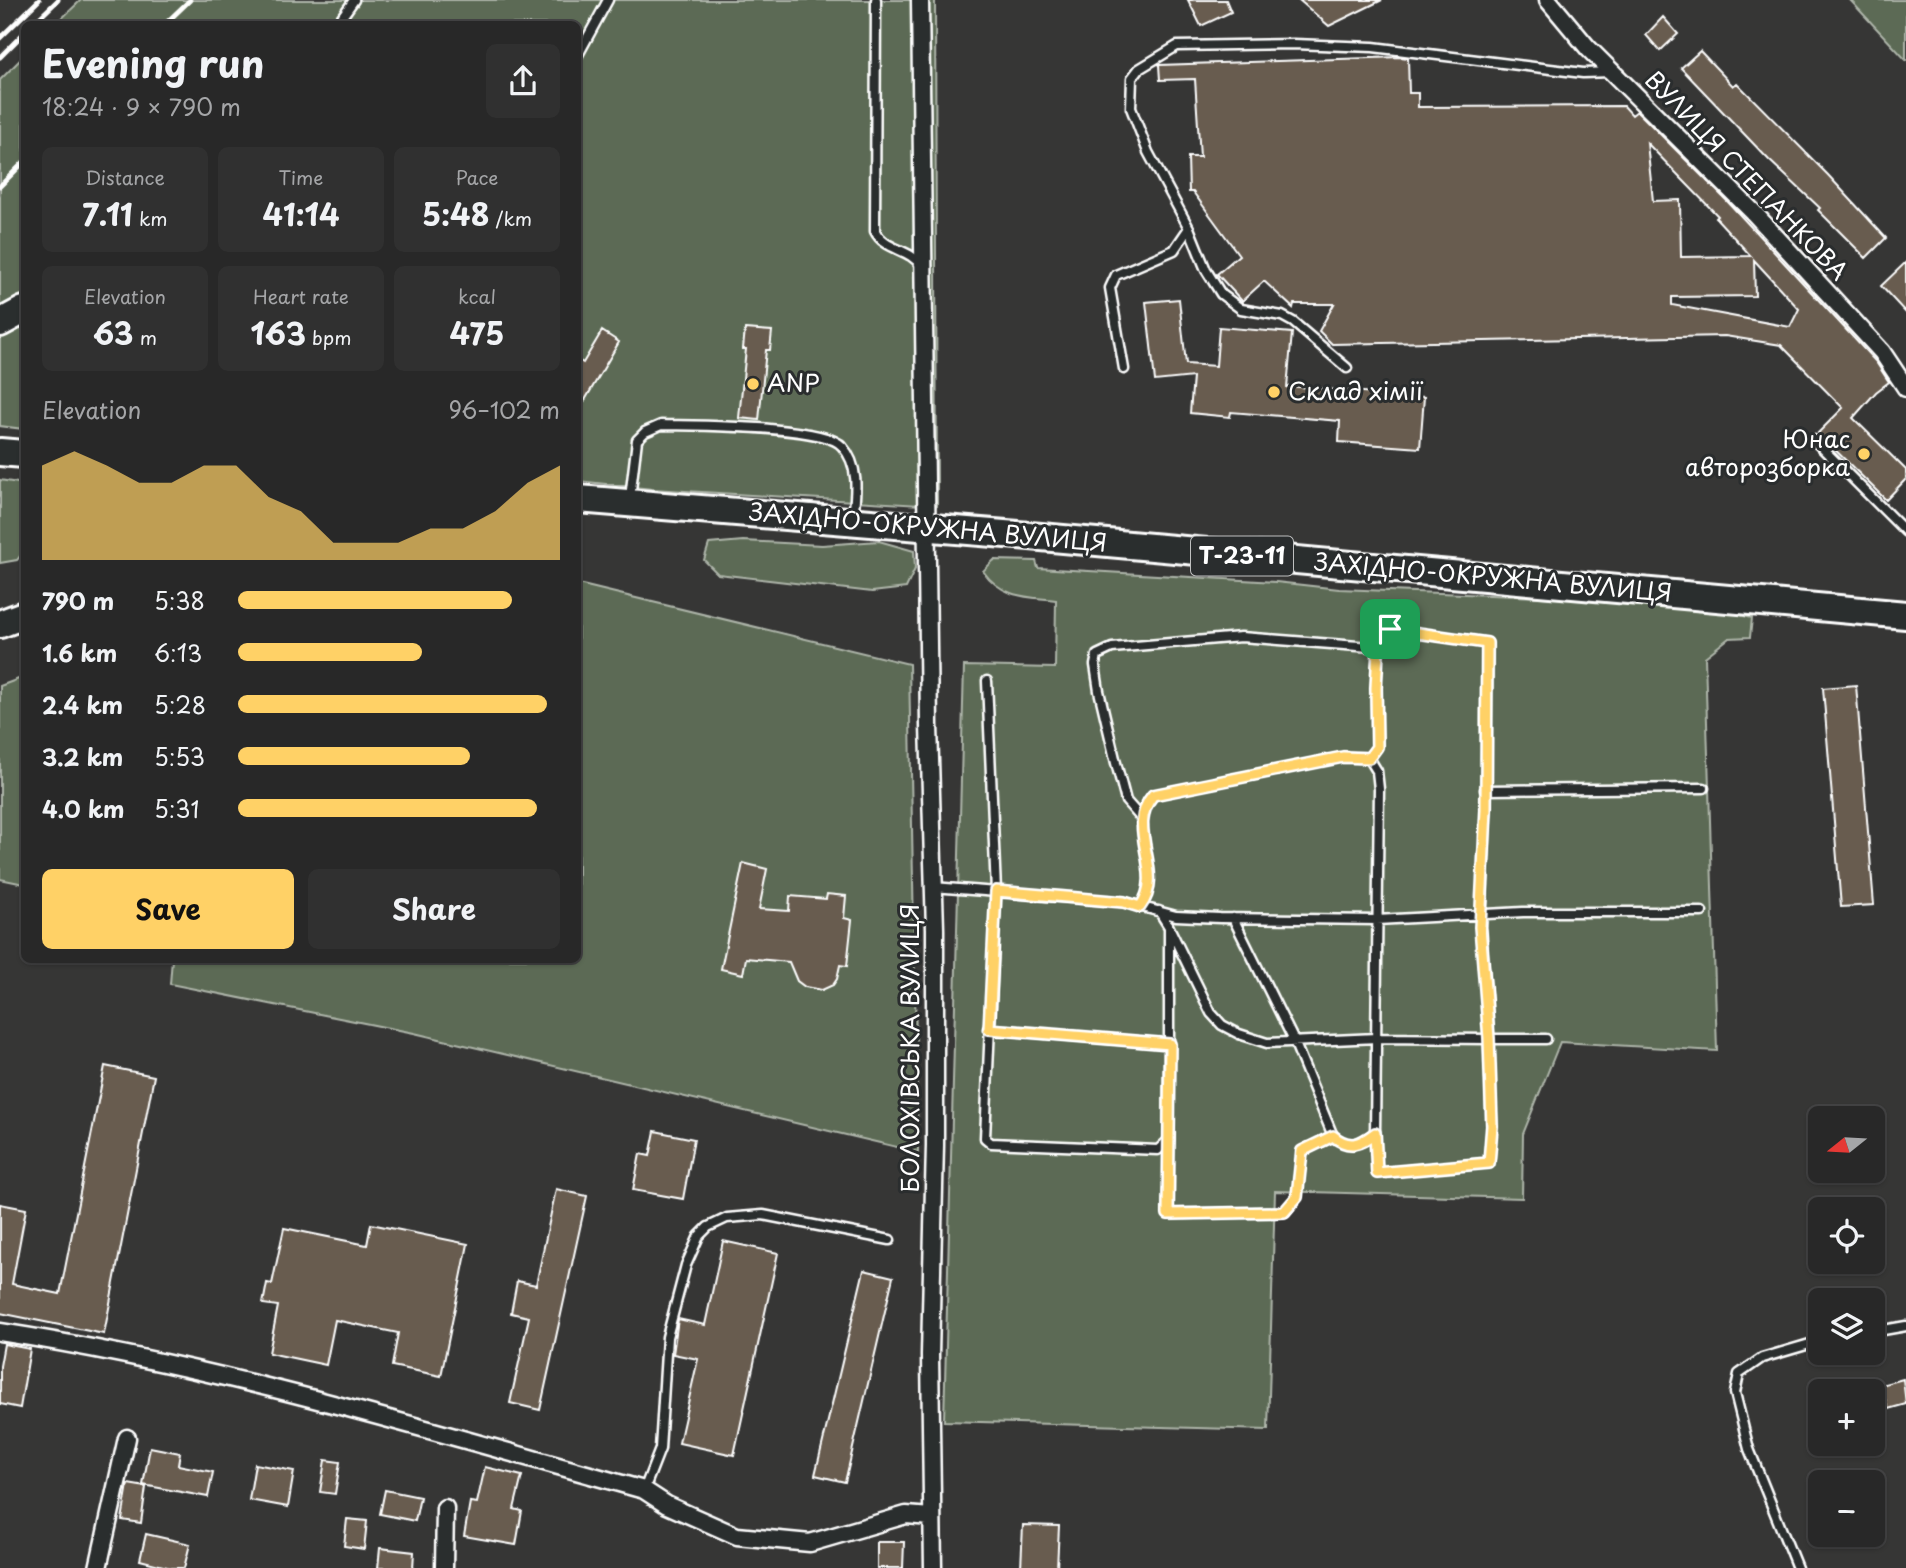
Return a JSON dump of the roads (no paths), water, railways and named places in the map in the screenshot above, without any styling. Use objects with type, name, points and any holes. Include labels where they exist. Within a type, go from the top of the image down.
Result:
[{"type":"main road","points":[[0,322],[21,312]]},
{"type":"main road","points":[[0,452],[21,454]]},
{"type":"main road","name":"ЗАХІДНО-ОКРУЖНА ВУЛИЦЯ","points":[[581,499],[1030,536],[1906,615]]},
{"type":"main road","points":[[0,624],[21,616]]},
{"type":"street","name":"БОЛОХІВСЬКА ВУЛИЦЯ","points":[[920,0],[933,887],[935,1145],[930,1355],[933,1568]]},
{"type":"street","name":"ВУЛИЦЯ СТЕПАНКОВА","points":[[1548,0],[1588,48],[1753,212],[1882,352],[1906,388]]},
{"type":"street","points":[[0,1332],[66,1343],[357,1409],[644,1490],[667,1505],[737,1535],[810,1543],[906,1515],[931,1517]]},
{"type":"street","points":[[98,1568],[127,1438]]},
{"type":"street","points":[[444,1568],[445,1508]]},
{"type":"lane","points":[[339,21],[354,0]]},
{"type":"lane","points":[[581,50],[608,0]]},
{"type":"lane","points":[[876,0],[875,231],[886,244],[915,256],[925,275]]},
{"type":"lane","points":[[1347,368],[1293,322],[1282,316],[1241,309],[1221,294],[1206,270],[1189,228],[1148,152],[1131,108],[1132,78],[1139,69],[1177,46],[1231,44],[1373,47],[1583,73],[1613,72]]},
{"type":"lane","points":[[1124,369],[1110,288],[1116,275],[1174,250],[1189,228]]},
{"type":"lane","points":[[907,251],[918,246],[925,236]]},
{"type":"lane","points":[[0,322],[21,301]]},
{"type":"lane","points":[[630,502],[637,440],[645,432],[661,425],[810,432],[840,443],[849,456],[856,490],[853,521]]},
{"type":"lane","points":[[1814,440],[1906,532]]},
{"type":"lane","points":[[1390,629],[1487,643],[1481,947],[1489,1038],[1492,1126],[1489,1163],[1377,1173],[1375,1133],[1379,789],[1377,771],[1369,758],[1377,747],[1376,636],[1390,629]]},
{"type":"lane","points":[[1141,818],[1126,801],[1099,691],[1095,665],[1097,655],[1123,647],[1241,638],[1371,647],[1378,651]]},
{"type":"lane","points":[[987,681],[996,891],[985,1138],[991,1143],[1158,1150],[1169,1140]]},
{"type":"lane","points":[[1140,907],[1147,898],[1151,877],[1141,818],[1145,804],[1153,795],[1343,757],[1369,758]]},
{"type":"lane","points":[[1485,790],[1704,788]]},
{"type":"lane","points":[[933,887],[1124,902],[1176,916],[1233,918],[1377,920],[1524,912],[1702,912]]},
{"type":"lane","points":[[1158,911],[1169,927],[1211,1013],[1223,1025],[1239,1034],[1267,1043],[1377,1038],[1546,1039]]},
{"type":"lane","points":[[1233,918],[1294,1041],[1333,1136],[1343,1144],[1354,1146],[1375,1133]]},
{"type":"lane","points":[[1169,927],[1168,1214],[1284,1212],[1297,1197],[1302,1151],[1333,1136]]},
{"type":"lane","points":[[989,1029],[1170,1044]]},
{"type":"lane","points":[[644,1490],[660,1449],[667,1337],[686,1265],[699,1237],[708,1227],[727,1218],[763,1215],[890,1240]]},
{"type":"lane","points":[[1885,1330],[1906,1326]]},
{"type":"lane","points":[[1797,1568],[1749,1449],[1735,1392],[1739,1374],[1762,1358],[1808,1345]]},
{"type":"railway","points":[[0,38],[39,0]]},
{"type":"railway","points":[[36,21],[58,0]]},
{"type":"railway","points":[[168,21],[190,0]]},
{"type":"railway","points":[[0,57],[21,36]]},
{"type":"railway","points":[[0,186],[21,165]]},
{"type":"place","name":"ANP","points":[[753,384]]},
{"type":"place","name":"Склад хімії","points":[[1274,392]]},
{"type":"place","name":"Юнас авторозборка","points":[[1864,454]]}]
